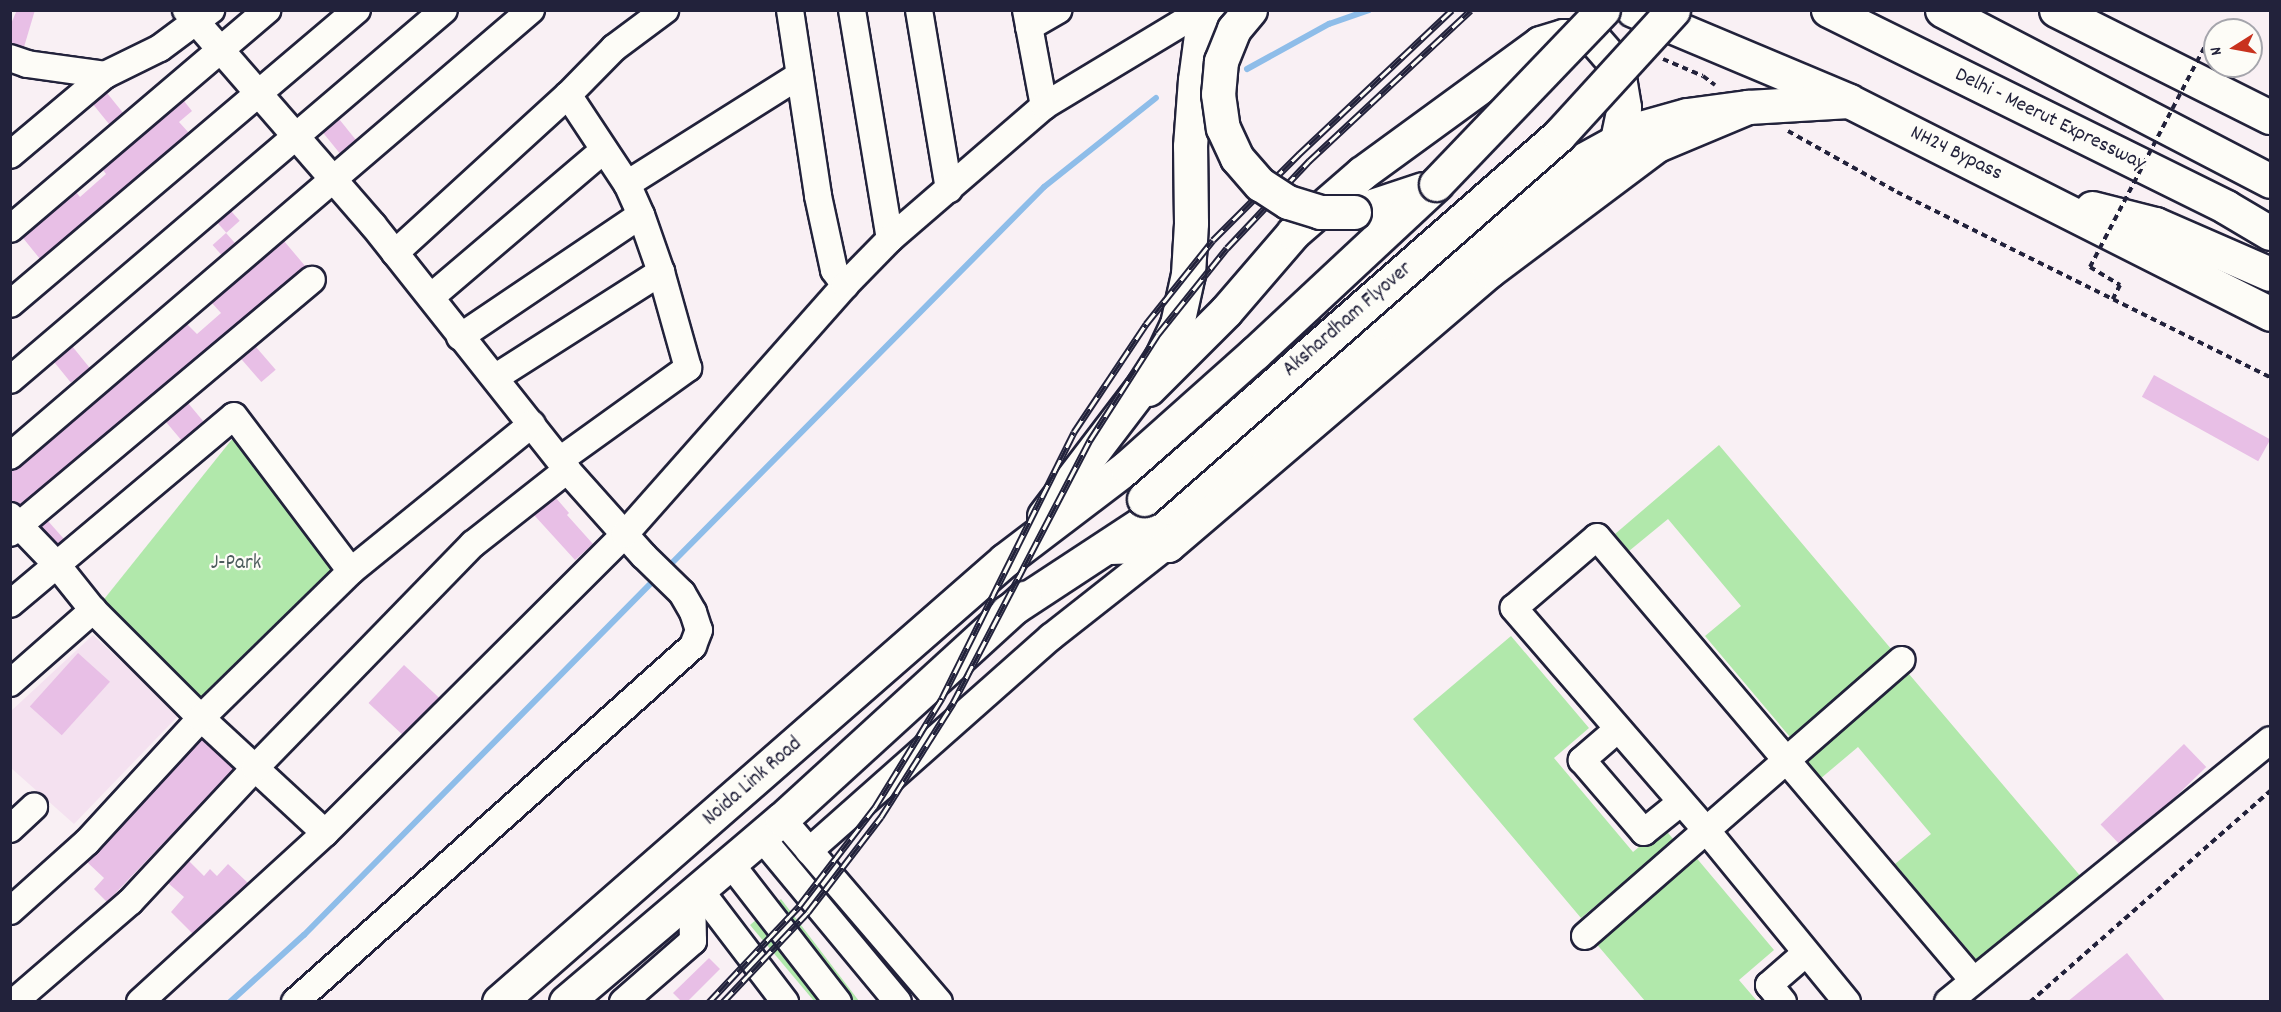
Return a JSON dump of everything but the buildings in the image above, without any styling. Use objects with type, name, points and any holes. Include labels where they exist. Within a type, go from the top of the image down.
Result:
[{"type":"main road","points":[[1005,560],[1042,519],[1156,369],[1179,314],[1188,274],[1191,223],[1190,146],[1195,80],[1200,35],[1212,10]]},
{"type":"main road","points":[[1250,10],[1234,29],[1221,61],[1218,94],[1223,128],[1237,158],[1260,184],[1288,202],[1320,212],[1354,212],[1436,184]]},
{"type":"main road","name":"Akshardham Flyover","points":[[1005,560],[1127,467],[1256,353],[1436,184],[1603,10]]},
{"type":"main road","name":"NH24 Bypass","points":[[1633,10],[1849,101],[2271,314]]},
{"type":"main road","name":"Akshardham Flyover","points":[[1007,612],[1144,499],[1559,135],[1673,10]]},
{"type":"main road","name":"Delhi - Meerut Expressway","points":[[1828,10],[2226,207],[2271,233]]},
{"type":"main road","points":[[1942,10],[2271,181]]},
{"type":"main road","points":[[2056,10],[2271,117]]},
{"type":"main road","points":[[1115,422],[1226,311],[1293,233],[1362,173],[1540,43],[1563,36],[1594,39],[1617,65],[1624,107],[1617,140]]},
{"type":"main road","points":[[566,1002],[771,828],[1007,612],[1110,547],[1167,507],[1384,322],[1574,167],[1641,128],[1687,115],[1748,107],[1849,101]]},
{"type":"main road","points":[[1110,547],[1168,545],[1490,270],[1657,145],[1748,107]]},
{"type":"main road","points":[[2035,193],[2155,224],[2271,274]]},
{"type":"main road","name":"Noida Link Road","points":[[499,1002],[1005,560]]},
{"type":"street","points":[[10,230],[267,10]]},
{"type":"street","points":[[10,304],[357,10]]},
{"type":"street","points":[[10,380],[444,10]]},
{"type":"street","points":[[10,456],[531,10]]},
{"type":"street","points":[[395,253],[568,95],[614,48],[665,10]]},
{"type":"street","points":[[790,10],[818,196],[834,270],[845,285]]},
{"type":"street","points":[[852,10],[890,239]]},
{"type":"street","points":[[919,10],[949,190]]},
{"type":"street","points":[[1044,106],[1028,19],[1058,10]]},
{"type":"street","points":[[140,1002],[325,833],[625,534],[845,285],[890,239],[1044,106],[1203,10]]},
{"type":"street","points":[[10,155],[105,75],[160,48],[197,15],[220,51],[297,137],[395,253],[460,337],[496,377],[563,465],[644,556],[682,593],[693,612],[699,630],[693,646],[295,1002]]},
{"type":"street","points":[[16,67],[105,75]]},
{"type":"street","points":[[627,184],[800,75]]},
{"type":"street","points":[[14,1002],[130,902],[255,768],[473,544],[563,465],[688,368],[661,272],[641,215],[627,184],[568,95]]},
{"type":"street","points":[[431,297],[604,150]]},
{"type":"street","points":[[460,337],[641,215]]},
{"type":"street","points":[[496,377],[661,272]]},
{"type":"street","points":[[312,280],[13,525],[57,565],[93,610],[201,718],[325,833]]},
{"type":"street","points":[[10,604],[234,416],[351,571]]},
{"type":"street","points":[[10,910],[87,842],[201,718],[351,571],[532,424]]},
{"type":"street","points":[[1847,1002],[1706,830],[1680,803],[1514,608],[1597,537],[1974,980]]},
{"type":"street","points":[[809,851],[1051,637],[1168,545]]},
{"type":"street","points":[[10,682],[93,610]]},
{"type":"street","points":[[1585,936],[1901,660]]},
{"type":"street","points":[[1618,729],[1582,760],[1644,832],[1680,803]]},
{"type":"street","points":[[1948,1002],[2271,740]]},
{"type":"street","points":[[10,829],[34,807]]},
{"type":"street","points":[[771,828],[809,851],[939,1002]]},
{"type":"street","points":[[771,828],[898,1002]]},
{"type":"street","points":[[730,863],[838,1002]]},
{"type":"street","points":[[623,1002],[693,941],[696,892]]},
{"type":"street","points":[[696,892],[785,1002]]},
{"type":"street","points":[[1783,1002],[1769,985],[1806,953]]},
{"type":"path","points":[[2113,299],[2120,285],[2090,267],[2203,53]]},
{"type":"path","points":[[1703,76],[1748,107]]},
{"type":"path","points":[[1786,130],[1897,192],[2271,377]]},
{"type":"path","points":[[2030,1002],[2271,791]]},
{"type":"shaded area","points":[[93,635],[179,715],[74,824],[11,768],[11,711]]},
{"type":"green space","name":"J-Park","points":[[237,433],[348,570],[201,712],[97,608]]},
{"type":"green space","points":[[1719,445],[1892,650],[1790,737],[1705,636],[1741,606],[1668,519],[1629,551],[1615,534]]},
{"type":"green space","points":[[1511,636],[1589,728],[1554,758],[1633,852],[1663,827],[1674,840],[1581,918],[1413,719]]},
{"type":"green space","points":[[1909,674],[2082,878],[1980,964],[1895,864],[1931,834],[1858,747],[1820,779],[1806,762]]},
{"type":"green space","points":[[1694,855],[1774,950],[1739,980],[1757,1001],[1645,1001],[1594,941]]},
{"type":"green space","points":[[781,899],[859,1001],[814,1001],[750,925]]},
{"type":"waterway","points":[[1247,69],[1329,24],[1369,10]]},
{"type":"waterway","points":[[667,568],[1044,187],[1156,98]]},
{"type":"waterway","points":[[230,1002],[304,935],[657,577]]},
{"type":"railway","points":[[709,1002],[799,906],[875,807],[942,698],[1074,432],[1146,324],[1213,240],[1299,154],[1452,10]]},
{"type":"railway","points":[[723,1002],[808,912],[881,817],[953,703],[1090,440],[1158,334],[1227,248],[1309,161],[1471,10]]}]
